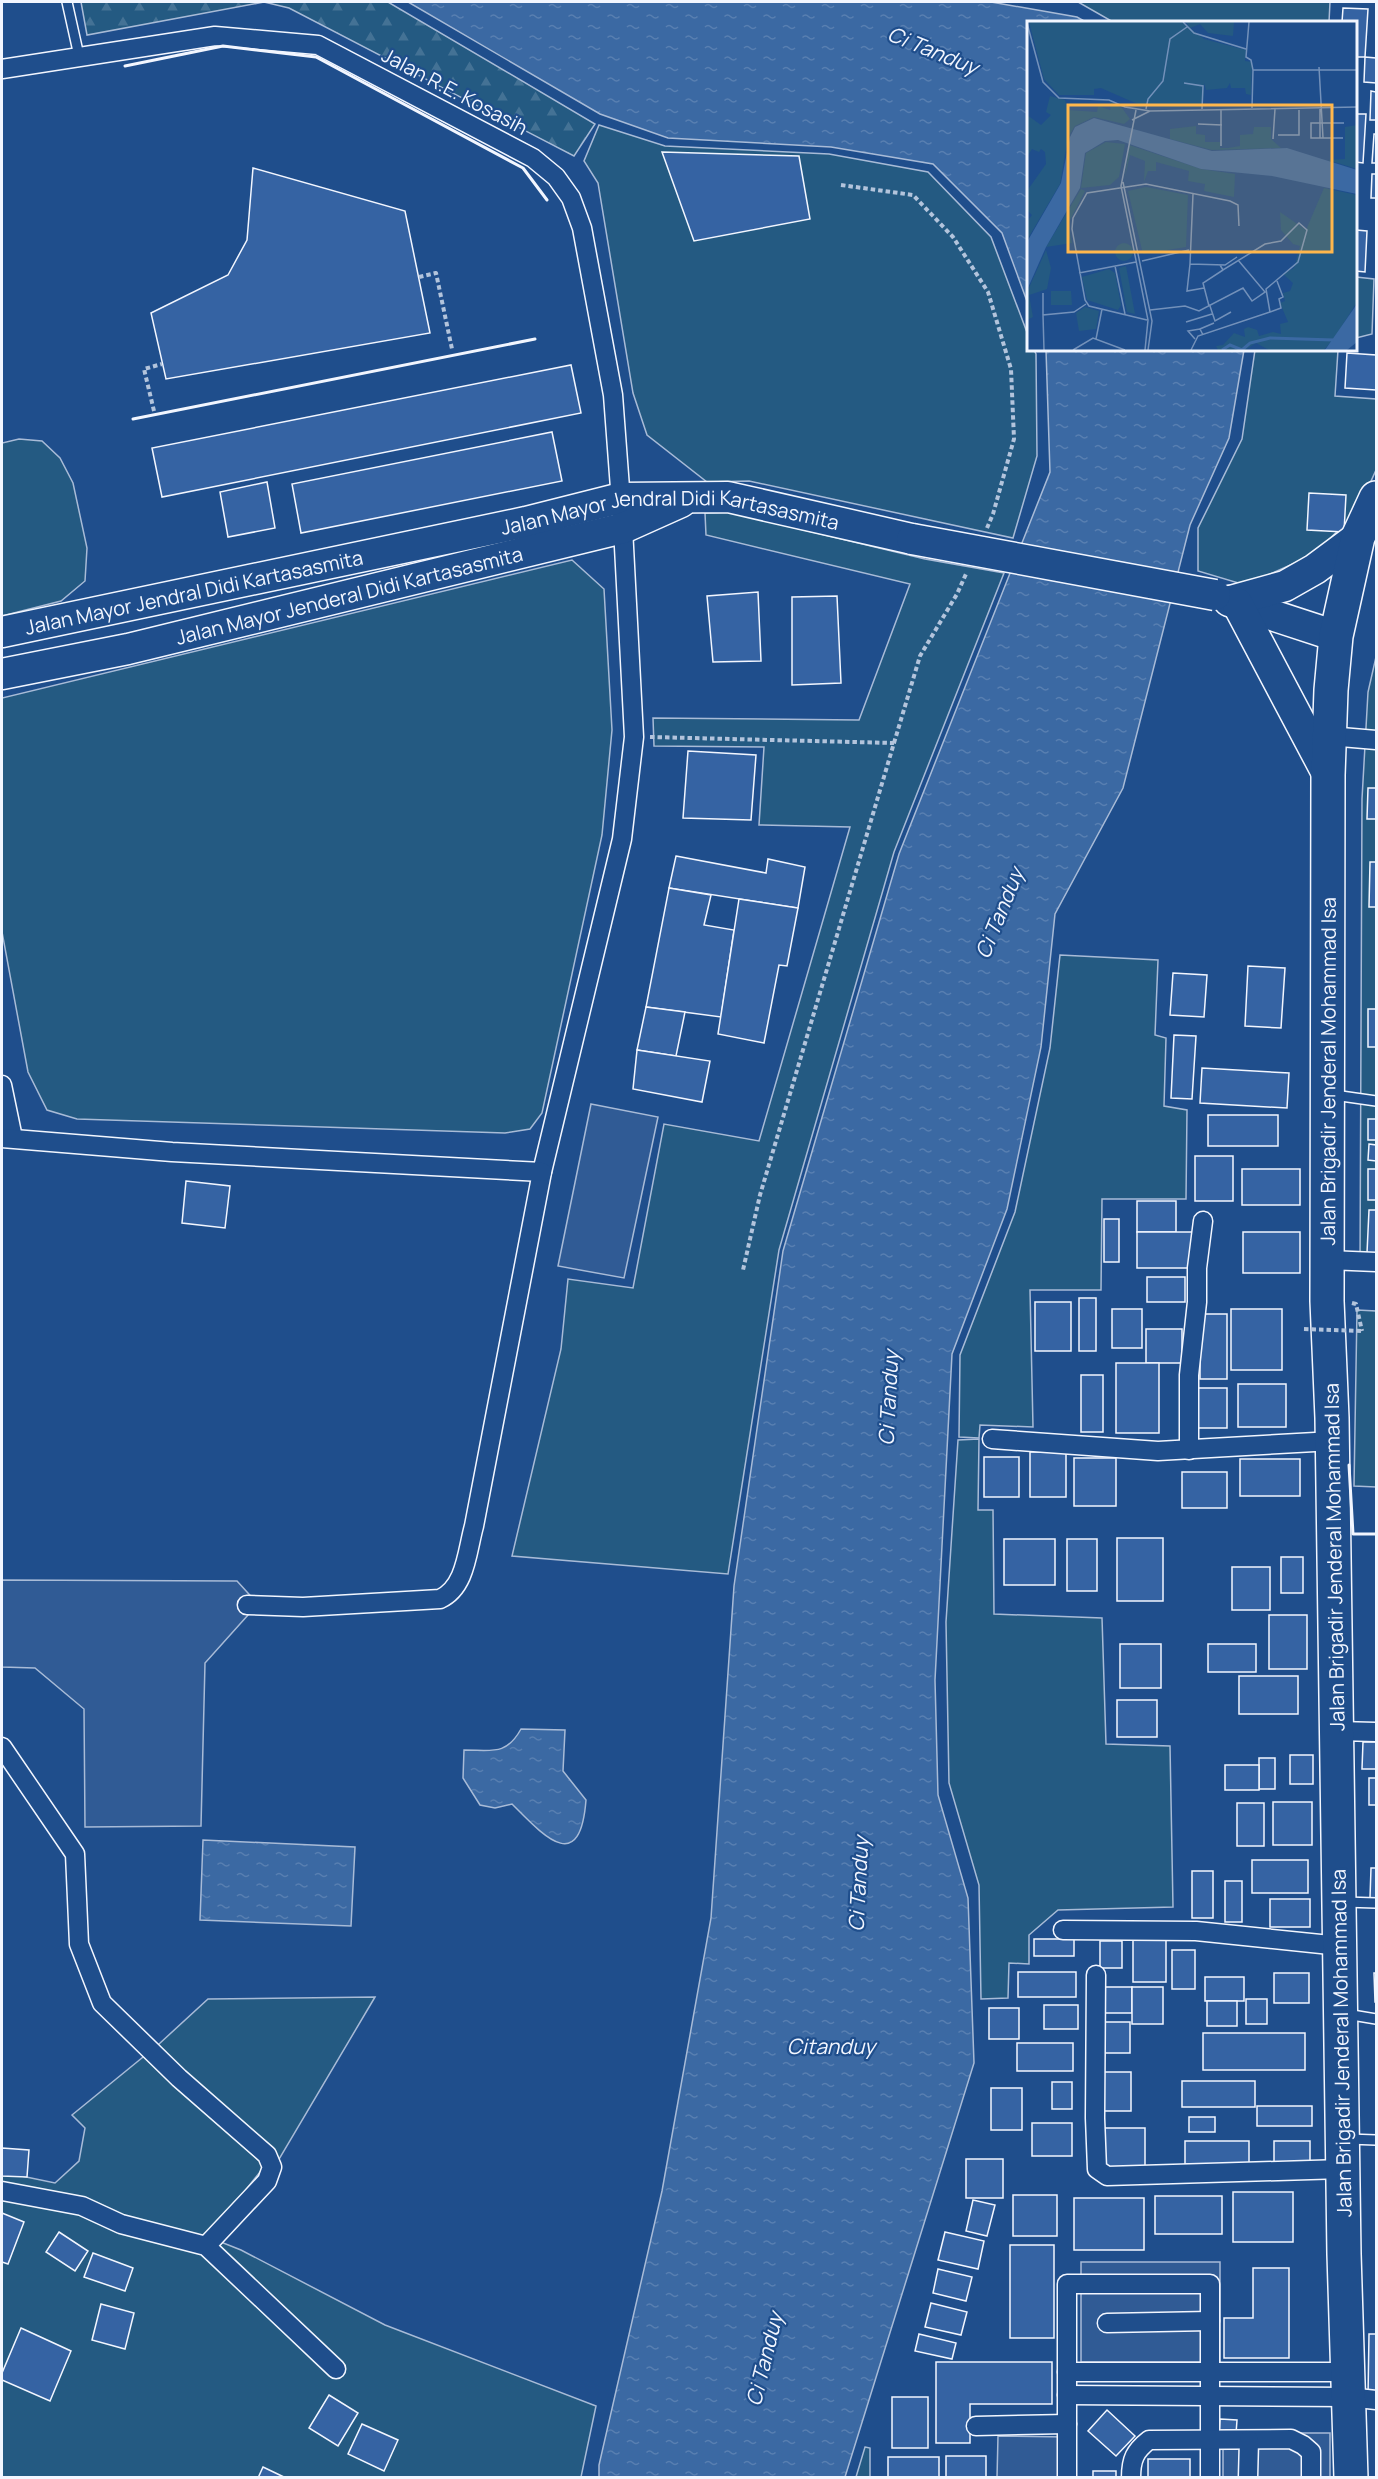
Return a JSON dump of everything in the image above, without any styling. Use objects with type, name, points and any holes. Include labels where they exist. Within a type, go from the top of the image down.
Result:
[{"type":"highway","name":"Jalan Brigadir Jenderal Mohammad Isa","points":[[1351,2478],[1357,2390],[1343,2154],[1338,1731],[1328,1260],[1329,1094],[1326,932],[1328,775],[1336,636],[1358,537],[1377,498]]},
{"type":"main road","name":"Jalan Mayor Jendral Didi Kartasasmita","points":[[2,632],[526,522],[621,498],[690,498],[739,499],[912,539],[1228,600],[1336,636]]},
{"type":"main road","name":"Jalan Mayor Jenderal Didi Kartasasmita","points":[[2,674],[128,649],[623,528],[690,498]]},
{"type":"main road","points":[[1328,775],[1228,600],[1285,586],[1315,569],[1358,537]]},
{"type":"street","name":"Jalan R.E. Kosasih","points":[[2,69],[214,36],[318,45],[532,158],[561,184],[571,198],[582,228],[613,395],[623,528],[634,737],[622,839],[542,1172],[477,1515],[458,1583],[451,1593],[440,1599],[303,1607],[247,1605]]},
{"type":"street","points":[[1329,736],[1377,740]]},
{"type":"street","points":[[2,1085],[7,1138],[172,1152],[542,1172]]},
{"type":"street","points":[[1188,1449],[1188,1375],[1197,1302],[1197,1268],[1203,1221]]},
{"type":"street","points":[[1328,1260],[1377,1262]]},
{"type":"street","points":[[992,1439],[1095,1448],[1188,1449],[1333,1441]]},
{"type":"street","points":[[1338,1731],[1377,1732]]},
{"type":"street","points":[[2,1747],[75,1854],[79,1944],[102,2003],[179,2078],[267,2156],[273,2167],[267,2181],[206,2246]]},
{"type":"street","points":[[1063,1930],[1196,1931],[1340,1946]]},
{"type":"street","points":[[1096,1975],[1096,2169],[1100,2173],[1107,2176],[1343,2154]]},
{"type":"street","points":[[2,2191],[82,2206],[121,2224],[206,2246],[336,2369]]},
{"type":"street","points":[[1067,2478],[1067,2284],[1210,2284],[1212,2397],[1210,2478]]},
{"type":"street","points":[[1107,2323],[1210,2321]]},
{"type":"street","points":[[1067,2372],[1210,2372],[1357,2390]]},
{"type":"street","points":[[1067,2395],[1212,2397],[1357,2390]]},
{"type":"street","points":[[976,2426],[1067,2424]]},
{"type":"street","points":[[1131,2478],[1131,2463],[1135,2451],[1149,2440],[1292,2439],[1311,2452],[1311,2478]]},
{"type":"street","points":[[1248,2478],[1249,2440]]},
{"type":"lane","points":[[67,2],[79,56]]},
{"type":"lane","points":[[1329,1094],[1377,1101]]},
{"type":"lane","points":[[1339,1902],[1377,1903]]},
{"type":"lane","points":[[1341,2013],[1377,2019]]},
{"type":"lane","points":[[1343,2154],[1377,2140]]},
{"type":"path","points":[[841,185],[913,195],[953,237],[988,292],[1011,369],[1014,439],[993,514],[984,534]]},
{"type":"path","points":[[419,277],[436,273],[452,349]]},
{"type":"path","points":[[154,411],[144,369],[162,364]]},
{"type":"path","points":[[743,1270],[760,1195],[920,656],[957,594],[971,564]]},
{"type":"path","points":[[634,737],[894,743]]},
{"type":"path","points":[[1304,1329],[1362,1331]]},
{"type":"green space","points":[[81,2],[264,2],[87,35]]},
{"type":"green space","points":[[264,2],[388,2],[595,124],[574,156],[289,8]]},
{"type":"green space","points":[[1078,2],[1330,2],[1329,21],[1111,21]]},
{"type":"green space","points":[[599,125],[665,146],[829,154],[928,172],[991,237],[1027,332],[1027,351],[1034,351],[1036,354],[1037,456],[1013,538],[749,481],[707,482],[647,435],[633,393],[598,183],[584,161]]},
{"type":"green space","points":[[1357,277],[1374,279],[1372,334],[1357,338]]},
{"type":"green space","points":[[1255,351],[1338,351],[1335,396],[1376,399],[1376,470],[1357,512],[1313,555],[1245,585],[1198,571],[1198,528],[1242,439]]},
{"type":"green space","points":[[19,439],[42,441],[60,458],[73,483],[87,548],[85,581],[61,601],[2,616],[2,443]]},
{"type":"green space","points":[[729,512],[925,559],[1004,573],[894,852],[779,1250],[728,1574],[512,1556],[561,1349],[568,1279],[633,1288],[664,1124],[759,1141],[850,827],[759,825],[764,747],[654,746],[653,718],[859,720],[910,584],[706,535],[705,513]]},
{"type":"green space","points":[[572,560],[604,589],[612,730],[602,835],[542,1113],[530,1129],[505,1133],[77,1119],[47,1110],[28,1072],[2,932],[2,698]]},
{"type":"green space","points":[[1376,657],[1376,1266],[1360,1266],[1362,799],[1368,692]]},
{"type":"green space","points":[[1060,955],[1158,960],[1155,1035],[1166,1038],[1164,1106],[1187,1110],[1186,1199],[1102,1199],[1101,1290],[1030,1290],[1033,1427],[980,1425],[979,1438],[959,1437],[960,1355],[1015,1212],[1050,1048]]},
{"type":"green space","points":[[1357,1310],[1376,1311],[1376,1487],[1354,1486]]},
{"type":"green space","points":[[979,1439],[978,1510],[993,1510],[994,1614],[1102,1618],[1106,1744],[1170,1746],[1173,1907],[1058,1910],[1029,1935],[1029,1964],[1009,1963],[1008,1998],[981,1999],[979,1885],[949,1783],[946,1622],[958,1440]]},
{"type":"green space","points":[[375,1997],[278,2161],[264,2167],[208,2237],[241,2250],[385,2325],[596,2406],[581,2477],[2,2477],[2,2172],[55,2183],[79,2161],[85,2128],[72,2115],[159,2044],[208,1999]]},
{"type":"green space","points":[[865,2447],[870,2448],[870,2477],[856,2477]]},
{"type":"shaded area","points":[[591,1104],[658,1117],[624,1278],[558,1266]]},
{"type":"shaded area","points":[[2,1580],[237,1581],[258,1604],[205,1663],[201,1826],[85,1827],[84,1709],[35,1668],[2,1667]]},
{"type":"shaded area","points":[[1081,2262],[1220,2262],[1220,2362],[1081,2362]]},
{"type":"shaded area","points":[[1223,2433],[1330,2433],[1330,2477],[1223,2477]]},
{"type":"shaded area","points":[[998,2436],[1067,2437],[1066,2477],[997,2478]]},
{"type":"water","name":"Ci Tanduy","points":[[408,2],[991,2],[1077,17],[1084,21],[1027,21],[1027,301],[1002,233],[933,164],[831,147],[668,138],[600,114]]},
{"type":"water","name":"Citanduy","points":[[1046,351],[1244,351],[1229,438],[1190,525],[1123,788],[1055,914],[1041,1047],[1007,1209],[952,1354],[935,1680],[938,1795],[968,1898],[974,2063],[845,2477],[599,2478],[599,2465],[662,2191],[711,1918],[734,1586],[783,1251],[899,854],[1050,472]]},
{"type":"water","points":[[521,1729],[565,1730],[563,1771],[586,1800],[582,1824],[576,1837],[568,1843],[547,1837],[512,1804],[495,1808],[480,1805],[463,1778],[464,1750],[504,1748],[510,1744]]},
{"type":"water","points":[[203,1840],[355,1847],[351,1926],[200,1920]]},
{"type":"building","points":[[1343,8],[1368,9],[1365,57],[1357,57],[1357,21],[1342,21]]},
{"type":"building","points":[[1365,57],[1376,58],[1376,83],[1364,82]]},
{"type":"building","points":[[1371,91],[1376,92],[1376,120],[1370,120]]},
{"type":"building","points":[[1357,114],[1366,114],[1363,163],[1357,162]]},
{"type":"building","points":[[1374,134],[1376,134],[1376,163],[1372,163]]},
{"type":"building","points":[[662,152],[799,156],[810,219],[694,241]]},
{"type":"building","points":[[253,168],[405,211],[430,333],[166,379],[151,313],[228,275],[247,240]]},
{"type":"building","points":[[1372,174],[1376,174],[1376,198],[1371,198]]},
{"type":"building","points":[[1357,230],[1367,231],[1365,272],[1357,271]]},
{"type":"building","points":[[1347,353],[1376,355],[1376,390],[1345,388]]},
{"type":"building","points":[[571,365],[581,413],[162,497],[152,448]]},
{"type":"building","points":[[552,432],[562,481],[301,533],[292,484]]},
{"type":"building","points":[[267,482],[275,528],[228,537],[220,492]]},
{"type":"building","points":[[1309,493],[1346,495],[1344,532],[1307,530]]},
{"type":"building","points":[[758,592],[761,661],[713,662],[707,596]]},
{"type":"building","points":[[837,596],[841,683],[792,685],[792,597]]},
{"type":"building","points":[[688,751],[756,755],[751,820],[683,818]]},
{"type":"building","points":[[1368,788],[1376,788],[1376,819],[1367,819]]},
{"type":"building","points":[[676,856],[766,873],[768,859],[805,867],[798,908],[669,888]]},
{"type":"building","points":[[1370,862],[1376,862],[1376,907],[1369,907]]},
{"type":"building","points":[[669,888],[711,895],[704,925],[734,930],[721,1017],[646,1007]]},
{"type":"building","points":[[739,899],[798,908],[787,966],[779,965],[764,1043],[718,1034]]},
{"type":"building","points":[[1248,966],[1285,968],[1281,1028],[1245,1026]]},
{"type":"building","points":[[1173,973],[1207,975],[1204,1017],[1170,1015]]},
{"type":"building","points":[[646,1007],[685,1012],[676,1056],[637,1050]]},
{"type":"building","points":[[1368,1009],[1376,1009],[1376,1047],[1368,1047]]},
{"type":"building","points":[[1174,1035],[1196,1036],[1192,1099],[1171,1098]]},
{"type":"building","points":[[637,1050],[710,1061],[702,1102],[633,1089]]},
{"type":"building","points":[[1202,1068],[1289,1073],[1287,1108],[1200,1103]]},
{"type":"building","points":[[1208,1115],[1278,1115],[1278,1146],[1208,1146]]},
{"type":"building","points":[[1368,1119],[1376,1119],[1376,1140],[1368,1140]]},
{"type":"building","points":[[1369,1144],[1376,1145],[1376,1161],[1368,1160]]},
{"type":"building","points":[[1195,1156],[1233,1156],[1233,1201],[1195,1201]]},
{"type":"building","points":[[1242,1169],[1300,1169],[1300,1205],[1242,1205]]},
{"type":"building","points":[[1368,1169],[1376,1169],[1376,1200],[1368,1200]]},
{"type":"building","points":[[186,1181],[230,1186],[225,1228],[182,1223]]},
{"type":"building","points":[[1137,1201],[1176,1201],[1176,1232],[1137,1232]]},
{"type":"building","points":[[1369,1210],[1376,1210],[1376,1254],[1367,1253]]},
{"type":"building","points":[[1104,1219],[1119,1219],[1119,1262],[1104,1262]]},
{"type":"building","points":[[1137,1232],[1192,1232],[1192,1268],[1137,1268]]},
{"type":"building","points":[[1243,1232],[1300,1232],[1300,1273],[1243,1273]]},
{"type":"building","points":[[1147,1277],[1185,1277],[1185,1302],[1147,1302]]},
{"type":"building","points":[[1079,1298],[1096,1298],[1096,1351],[1079,1351]]},
{"type":"building","points":[[1035,1302],[1071,1302],[1071,1351],[1035,1351]]},
{"type":"building","points":[[1112,1309],[1142,1309],[1142,1348],[1112,1348]]},
{"type":"building","points":[[1231,1309],[1282,1309],[1282,1370],[1231,1370]]},
{"type":"building","points":[[1200,1314],[1227,1314],[1227,1379],[1200,1379]]},
{"type":"building","points":[[1146,1329],[1182,1329],[1182,1363],[1146,1363]]},
{"type":"building","points":[[1116,1363],[1159,1363],[1159,1433],[1116,1433]]},
{"type":"building","points":[[1081,1375],[1103,1375],[1103,1432],[1081,1432]]},
{"type":"building","points":[[1238,1384],[1286,1384],[1286,1427],[1238,1427]]},
{"type":"building","points":[[1195,1388],[1227,1388],[1227,1428],[1195,1428]]},
{"type":"building","points":[[1030,1452],[1066,1452],[1066,1497],[1030,1497]]},
{"type":"building","points":[[984,1457],[1019,1457],[1019,1497],[984,1497]]},
{"type":"building","points":[[1074,1458],[1116,1458],[1116,1506],[1074,1506]]},
{"type":"building","points":[[1240,1459],[1300,1459],[1300,1496],[1240,1496]]},
{"type":"building","points":[[1182,1472],[1227,1472],[1227,1508],[1182,1508]]},
{"type":"building","points":[[1117,1538],[1163,1538],[1163,1601],[1117,1601]]},
{"type":"building","points":[[1004,1539],[1055,1539],[1055,1585],[1004,1585]]},
{"type":"building","points":[[1067,1539],[1097,1539],[1097,1591],[1067,1591]]},
{"type":"building","points":[[1281,1557],[1303,1557],[1303,1593],[1281,1593]]},
{"type":"building","points":[[1232,1567],[1270,1567],[1270,1610],[1232,1610]]},
{"type":"building","points":[[1269,1615],[1307,1615],[1307,1669],[1269,1669]]},
{"type":"building","points":[[1120,1644],[1161,1644],[1161,1688],[1120,1688]]},
{"type":"building","points":[[1208,1644],[1256,1644],[1256,1672],[1208,1672]]},
{"type":"building","points":[[1239,1676],[1298,1676],[1298,1714],[1239,1714]]},
{"type":"building","points":[[1117,1700],[1157,1700],[1157,1737],[1117,1737]]},
{"type":"building","points":[[1363,1742],[1376,1742],[1376,1769],[1362,1769]]},
{"type":"building","points":[[1290,1755],[1313,1755],[1313,1784],[1290,1784]]},
{"type":"building","points":[[1259,1758],[1275,1758],[1275,1789],[1259,1789]]},
{"type":"building","points":[[1225,1765],[1259,1765],[1259,1790],[1225,1790]]},
{"type":"building","points":[[1369,1778],[1376,1778],[1376,1805],[1369,1805]]},
{"type":"building","points":[[1273,1802],[1312,1802],[1312,1845],[1273,1845]]},
{"type":"building","points":[[1237,1803],[1264,1803],[1264,1846],[1237,1846]]},
{"type":"building","points":[[1252,1860],[1308,1860],[1308,1893],[1252,1893]]},
{"type":"building","points":[[1371,1868],[1376,1868],[1376,1898],[1370,1898]]},
{"type":"building","points":[[1192,1871],[1213,1871],[1213,1918],[1192,1918]]},
{"type":"building","points":[[1225,1881],[1242,1881],[1242,1922],[1225,1922]]},
{"type":"building","points":[[1270,1899],[1310,1899],[1310,1927],[1270,1927]]},
{"type":"building","points":[[1133,1938],[1166,1938],[1166,1982],[1133,1982]]},
{"type":"building","points":[[1034,1939],[1074,1939],[1074,1956],[1034,1956]]},
{"type":"building","points":[[1100,1941],[1122,1941],[1122,1968],[1100,1968]]},
{"type":"building","points":[[1172,1950],[1195,1950],[1195,1989],[1172,1989]]},
{"type":"building","points":[[1018,1972],[1076,1972],[1076,1997],[1018,1997]]},
{"type":"building","points":[[1274,1973],[1309,1973],[1309,2003],[1274,2003]]},
{"type":"building","points":[[1374,1973],[1376,1973],[1376,2002],[1375,2002]]},
{"type":"building","points":[[1205,1977],[1244,1977],[1244,2001],[1205,2001]]},
{"type":"building","points":[[1098,1987],[1132,1987],[1132,2013],[1098,2013]]},
{"type":"building","points":[[1132,1987],[1163,1987],[1163,2024],[1132,2024]]},
{"type":"building","points":[[1246,1999],[1267,1999],[1267,2024],[1246,2024]]},
{"type":"building","points":[[1207,2001],[1237,2001],[1237,2026],[1207,2026]]},
{"type":"building","points":[[1044,2005],[1078,2005],[1078,2029],[1044,2029]]},
{"type":"building","points":[[989,2008],[1019,2008],[1019,2039],[989,2039]]},
{"type":"building","points":[[1097,2022],[1130,2022],[1130,2053],[1097,2053]]},
{"type":"building","points":[[1203,2033],[1305,2033],[1305,2070],[1203,2070]]},
{"type":"building","points":[[1017,2043],[1073,2043],[1073,2071],[1017,2071]]},
{"type":"building","points":[[1097,2072],[1131,2072],[1131,2111],[1097,2111]]},
{"type":"building","points":[[1182,2081],[1255,2081],[1255,2107],[1182,2107]]},
{"type":"building","points":[[1052,2082],[1072,2082],[1072,2109],[1052,2109]]},
{"type":"building","points":[[991,2088],[1022,2088],[1022,2130],[991,2130]]},
{"type":"building","points":[[1257,2106],[1312,2106],[1312,2126],[1257,2126]]},
{"type":"building","points":[[1189,2117],[1215,2117],[1215,2132],[1189,2132]]},
{"type":"building","points":[[1032,2123],[1072,2123],[1072,2156],[1032,2156]]},
{"type":"building","points":[[1100,2128],[1145,2128],[1145,2169],[1100,2169]]},
{"type":"building","points":[[1185,2141],[1249,2141],[1249,2164],[1185,2164]]},
{"type":"building","points":[[1274,2141],[1310,2141],[1310,2166],[1274,2166]]},
{"type":"building","points":[[2,2148],[29,2150],[27,2177],[2,2176]]},
{"type":"building","points":[[966,2159],[1003,2159],[1003,2198],[966,2198]]},
{"type":"building","points":[[1233,2192],[1293,2192],[1293,2242],[1233,2242]]},
{"type":"building","points":[[1013,2195],[1057,2195],[1057,2236],[1013,2236]]},
{"type":"building","points":[[1155,2196],[1222,2196],[1222,2234],[1155,2234]]},
{"type":"building","points":[[1074,2198],[1144,2198],[1144,2250],[1074,2250]]},
{"type":"building","points":[[973,2200],[995,2205],[987,2236],[966,2231]]},
{"type":"building","points":[[2,2213],[24,2222],[8,2264],[2,2262]]},
{"type":"building","points":[[59,2232],[88,2251],[75,2271],[46,2252]]},
{"type":"building","points":[[945,2232],[984,2241],[978,2269],[938,2260]]},
{"type":"building","points":[[1010,2245],[1054,2245],[1054,2338],[1010,2338]]},
{"type":"building","points":[[93,2253],[133,2268],[125,2291],[84,2277]]},
{"type":"building","points":[[1253,2268],[1289,2268],[1289,2358],[1224,2358],[1224,2318],[1253,2318]]},
{"type":"building","points":[[938,2269],[972,2277],[966,2301],[933,2293]]},
{"type":"building","points":[[931,2303],[967,2312],[961,2335],[925,2327]]},
{"type":"building","points":[[101,2304],[134,2313],[125,2349],[92,2340]]},
{"type":"building","points":[[21,2328],[71,2351],[50,2401],[2,2380],[2,2373]]},
{"type":"building","points":[[919,2334],[956,2343],[952,2359],[915,2351]]},
{"type":"building","points":[[1369,2334],[1376,2334],[1376,2396],[1368,2396]]},
{"type":"building","points":[[936,2362],[1052,2362],[1052,2404],[970,2404],[970,2443],[936,2443]]},
{"type":"building","points":[[329,2395],[358,2413],[338,2446],[309,2428]]},
{"type":"building","points":[[892,2397],[928,2397],[928,2448],[892,2448]]},
{"type":"building","points":[[1107,2410],[1135,2436],[1116,2456],[1088,2431]]},
{"type":"building","points":[[1220,2419],[1237,2420],[1236,2434],[1219,2433]]},
{"type":"building","points":[[362,2424],[398,2440],[384,2471],[348,2454]]},
{"type":"building","points":[[946,2456],[986,2456],[986,2478],[946,2478]]},
{"type":"building","points":[[888,2457],[939,2457],[939,2478],[888,2478]]},
{"type":"building","points":[[1148,2459],[1190,2459],[1190,2478],[1148,2478]]},
{"type":"building","points":[[263,2467],[286,2478],[258,2478]]},
{"type":"building","points":[[1093,2471],[1116,2471],[1116,2478],[1093,2478]]},
{"type":"wall","points":[[125,66],[223,46],[316,57],[523,168],[547,200]]},
{"type":"wall","points":[[133,419],[535,339]]},
{"type":"wall","points":[[1349,1465],[1353,1534],[1376,1534]]}]
